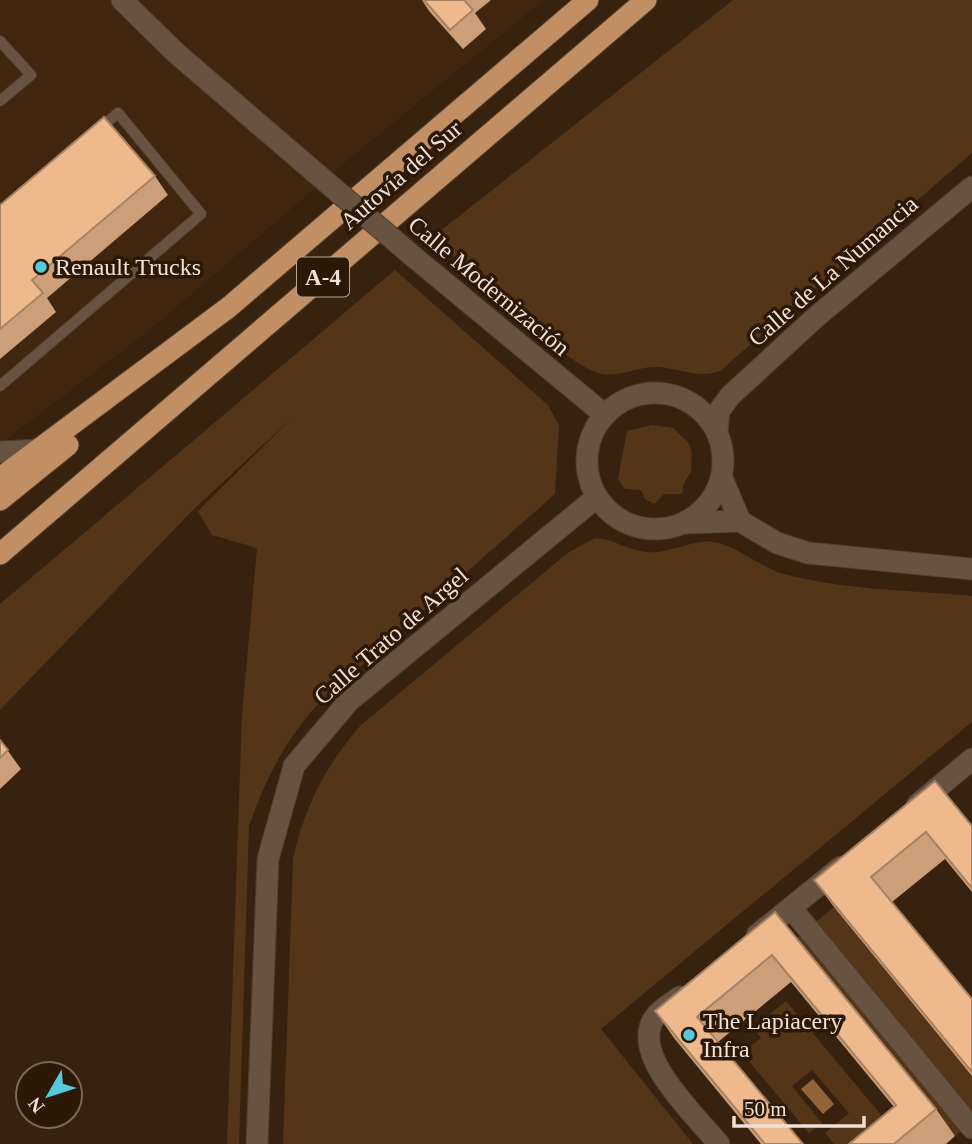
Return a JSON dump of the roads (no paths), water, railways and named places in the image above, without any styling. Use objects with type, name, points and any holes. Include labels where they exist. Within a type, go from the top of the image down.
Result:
[{"type":"highway","name":"Autovía del Sur","points":[[0,478],[229,307],[588,0]]},
{"type":"highway","name":"Autovía del Sur","points":[[0,554],[646,0]]},
{"type":"highway","points":[[0,500],[33,475],[229,307]]},
{"type":"street","name":"Calle Modernización","points":[[122,0],[176,53],[415,258],[604,415]]},
{"type":"street","name":"Calle de La Numancia","points":[[717,431],[719,411],[730,396],[816,317],[972,187]]},
{"type":"street","points":[[686,523],[709,505],[722,478],[723,454],[717,431],[707,416],[693,404],[676,396],[656,393],[628,399],[604,415],[593,433],[587,454],[588,476],[597,497],[610,512],[636,526],[666,529],[686,523],[740,521],[777,543],[808,553],[972,569]]},
{"type":"street","points":[[693,404],[730,396]]},
{"type":"street","points":[[0,452],[41,450]]},
{"type":"street","points":[[722,478],[740,521]]},
{"type":"street","name":"Calle Trato de Argel","points":[[257,1144],[268,859],[294,766],[349,701],[597,497]]},
{"type":"street","points":[[899,820],[968,770]]},
{"type":"street","points":[[741,948],[856,855]]},
{"type":"street","points":[[791,908],[972,1128]]},
{"type":"street","points":[[701,980],[652,1020],[646,1042],[652,1061],[719,1144]]},
{"type":"lane","points":[[0,41],[31,75],[0,101]]},
{"type":"lane","points":[[0,386],[201,214],[118,113],[89,139]]},
{"type":"place","name":"Renault Trucks","points":[[41,267]]},
{"type":"place","name":"The Lapiacery Infra","points":[[689,1035]]}]
